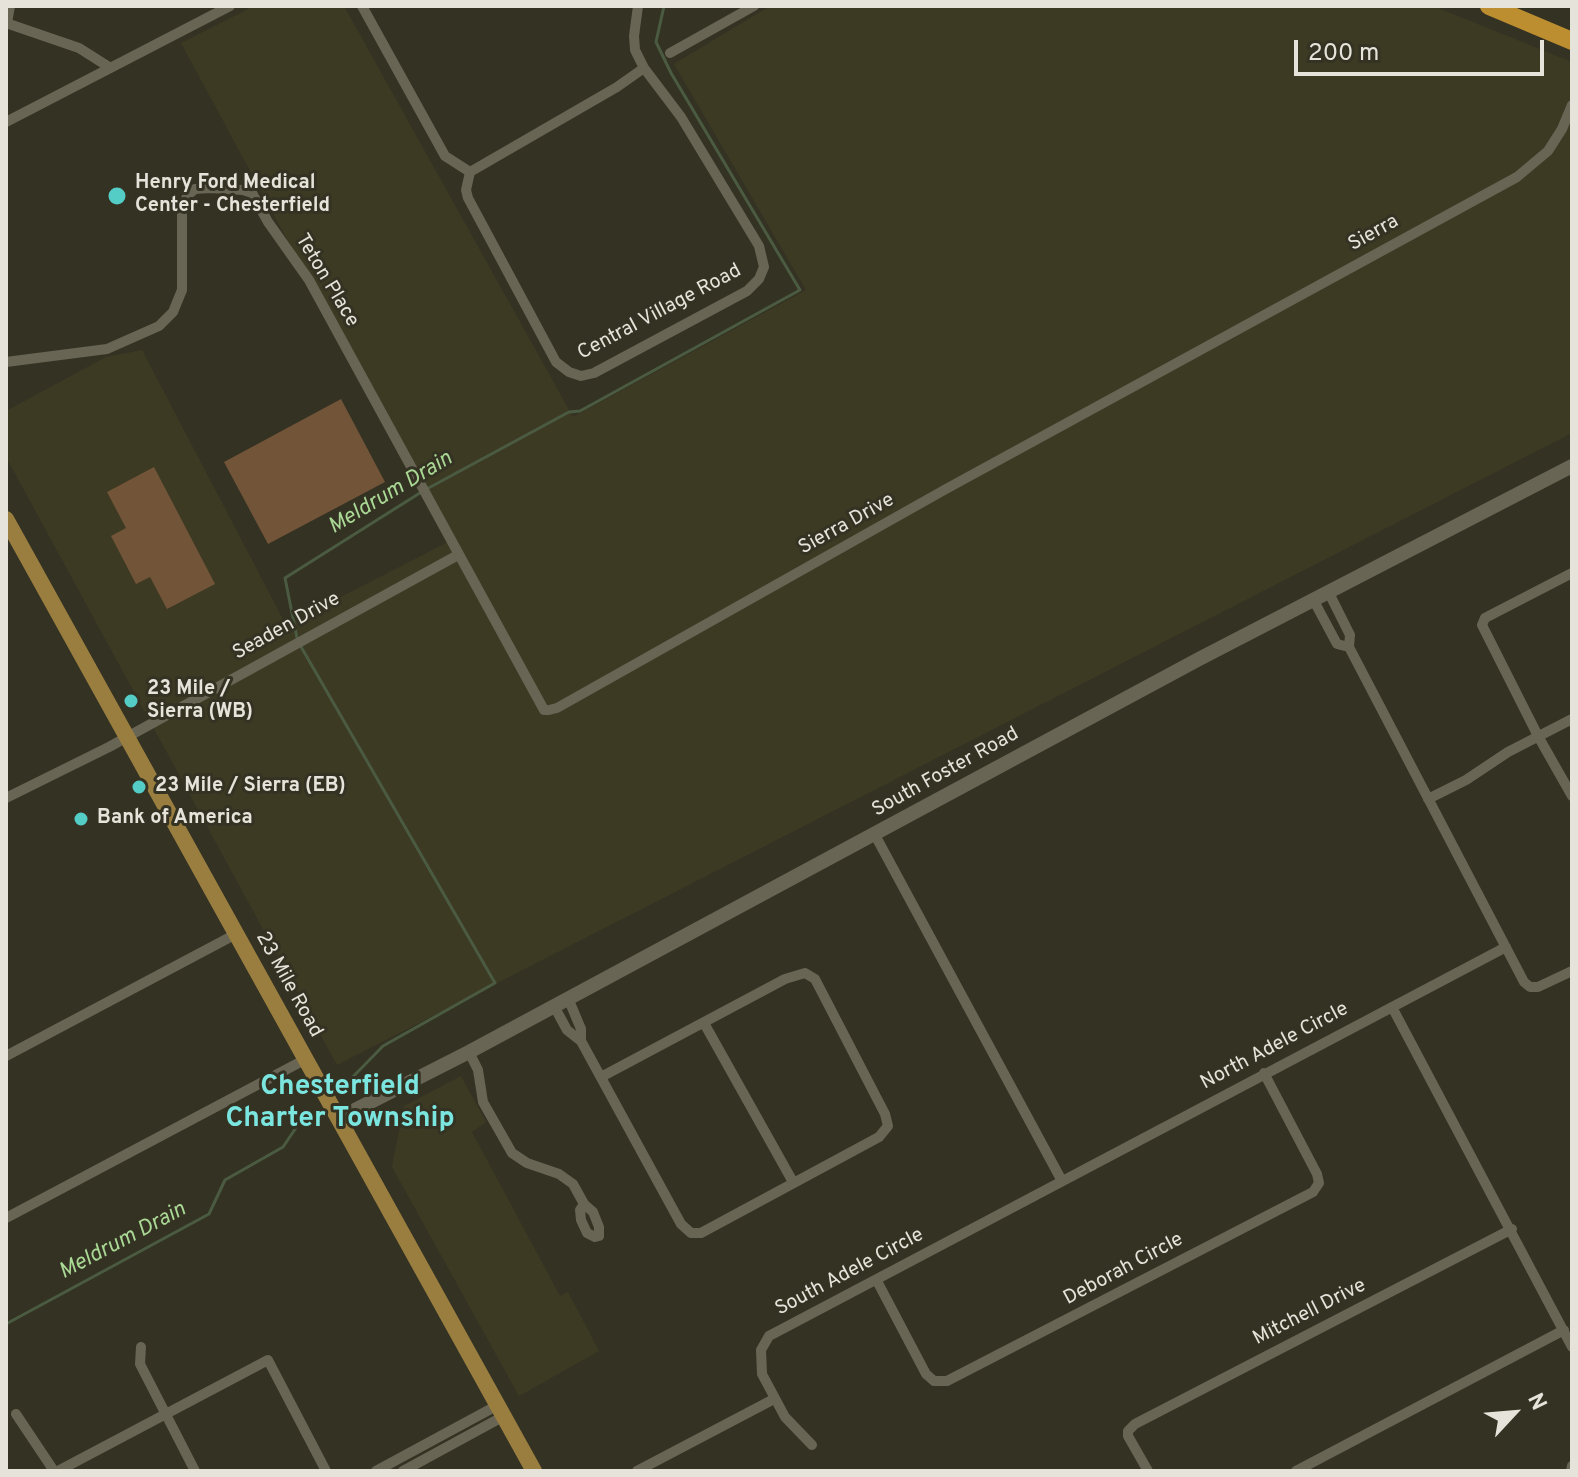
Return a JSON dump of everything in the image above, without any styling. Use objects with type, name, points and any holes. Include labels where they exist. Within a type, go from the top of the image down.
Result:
[{"type":"highway","points":[[1489,6],[1572,41]]},
{"type":"main road","name":"23 Mile Road","points":[[6,519],[534,1471]]},
{"type":"street","points":[[10,6],[6,23],[79,48],[109,67]]},
{"type":"street","points":[[6,122],[230,6]]},
{"type":"street","points":[[362,6],[445,156],[470,172],[617,87],[644,68],[635,50],[638,6]]},
{"type":"street","points":[[670,53],[754,6]]},
{"type":"street","name":"Central Village Road","points":[[470,172],[466,190],[468,198],[556,362],[576,375],[594,373],[747,291],[761,273],[763,260],[759,246],[681,117],[644,68]]},
{"type":"street","name":"Sierra","points":[[1168,368],[1517,177],[1548,151],[1572,105]]},
{"type":"street","name":"Teton Place","points":[[6,362],[100,351],[121,345],[159,326],[173,312],[182,290],[182,210],[187,196],[195,189],[210,188],[252,193],[268,222],[309,280],[544,710]]},
{"type":"street","name":"Sierra Drive","points":[[544,710],[557,708],[1168,368]]},
{"type":"street","name":"South Foster Road","points":[[339,1118],[469,1052],[1199,659],[1572,466]]},
{"type":"street","name":"Seaden Drive","points":[[6,798],[127,736],[458,555]]},
{"type":"street","points":[[1572,573],[1482,622],[1538,736],[1572,796]]},
{"type":"street","points":[[1329,593],[1350,635],[1349,647],[1523,980],[1530,987],[1542,985],[1572,971]]},
{"type":"street","points":[[1314,601],[1337,644],[1349,647]]},
{"type":"street","points":[[1428,799],[1572,719]]},
{"type":"street","points":[[875,835],[1062,1181]]},
{"type":"street","points":[[6,1056],[236,934]]},
{"type":"street","name":"North Adele Circle","points":[[1062,1181],[1506,947]]},
{"type":"street","points":[[554,1006],[567,1030],[581,1041],[681,1224],[691,1233],[701,1233],[879,1137],[888,1126],[885,1114],[815,979],[808,974],[798,973],[785,979],[601,1077]]},
{"type":"street","points":[[568,998],[581,1029],[581,1041]]},
{"type":"street","points":[[1392,1007],[1572,1347]]},
{"type":"street","points":[[704,1023],[793,1182]]},
{"type":"street","points":[[469,1052],[478,1070],[483,1102],[512,1153],[527,1163],[568,1180],[593,1212],[599,1236]]},
{"type":"street","points":[[6,1218],[306,1059]]},
{"type":"street","name":"Deborah Circle","points":[[877,1281],[926,1374],[934,1381],[947,1381],[1299,1199],[1316,1188],[1319,1178],[1264,1073]]},
{"type":"street","name":"South Adele Circle","points":[[812,1445],[792,1427],[762,1374],[760,1358],[763,1343],[769,1336],[1062,1181]]},
{"type":"street","name":"Mitchell Drive","points":[[1148,1471],[1128,1431],[1135,1424],[1512,1229]]},
{"type":"street","points":[[1296,1471],[1564,1330]]},
{"type":"street","points":[[141,1347],[140,1364],[195,1471]]},
{"type":"street","points":[[16,1414],[56,1471],[268,1360],[326,1471]]},
{"type":"street","points":[[637,1471],[774,1399]]},
{"type":"street","points":[[376,1471],[501,1411]]},
{"type":"street","points":[[403,1471],[501,1411]]},
{"type":"shaded area","points":[[254,6],[344,6],[573,417],[806,290],[674,64],[770,6],[1433,6],[1572,62],[1572,433],[337,1065],[6,457],[6,411],[106,357],[142,350],[286,625],[450,541],[181,43]]},
{"type":"shaded area","points":[[341,399],[385,482],[268,544],[224,462]]},
{"type":"shaded area","points":[[154,467],[215,584],[167,609],[150,577],[136,584],[111,536],[126,528],[107,492]]},
{"type":"shaded area","points":[[461,1076],[486,1122],[472,1132],[560,1296],[568,1292],[599,1351],[519,1396],[392,1167],[404,1106]]},
{"type":"waterway","name":"Meldrum Drain","points":[[297,638],[285,578],[423,491],[569,412],[580,411],[800,290],[671,73],[656,42],[664,6]]},
{"type":"waterway","name":"Meldrum Drain","points":[[300,645],[495,983],[383,1046],[343,1087]]},
{"type":"waterway","name":"Meldrum Drain","points":[[6,1324],[209,1214],[225,1180],[283,1147],[308,1110]]},
{"type":"place","name":"Henry Ford Medical Center - Chesterfield","points":[[117,196]]},
{"type":"place","name":"23 Mile / Sierra (WB)","points":[[131,701]]},
{"type":"place","name":"23 Mile / Sierra (EB)","points":[[139,787]]},
{"type":"place","name":"Bank of America","points":[[81,819]]},
{"type":"district","name":"Chesterfield Charter Township","points":[[340,1104]]}]
